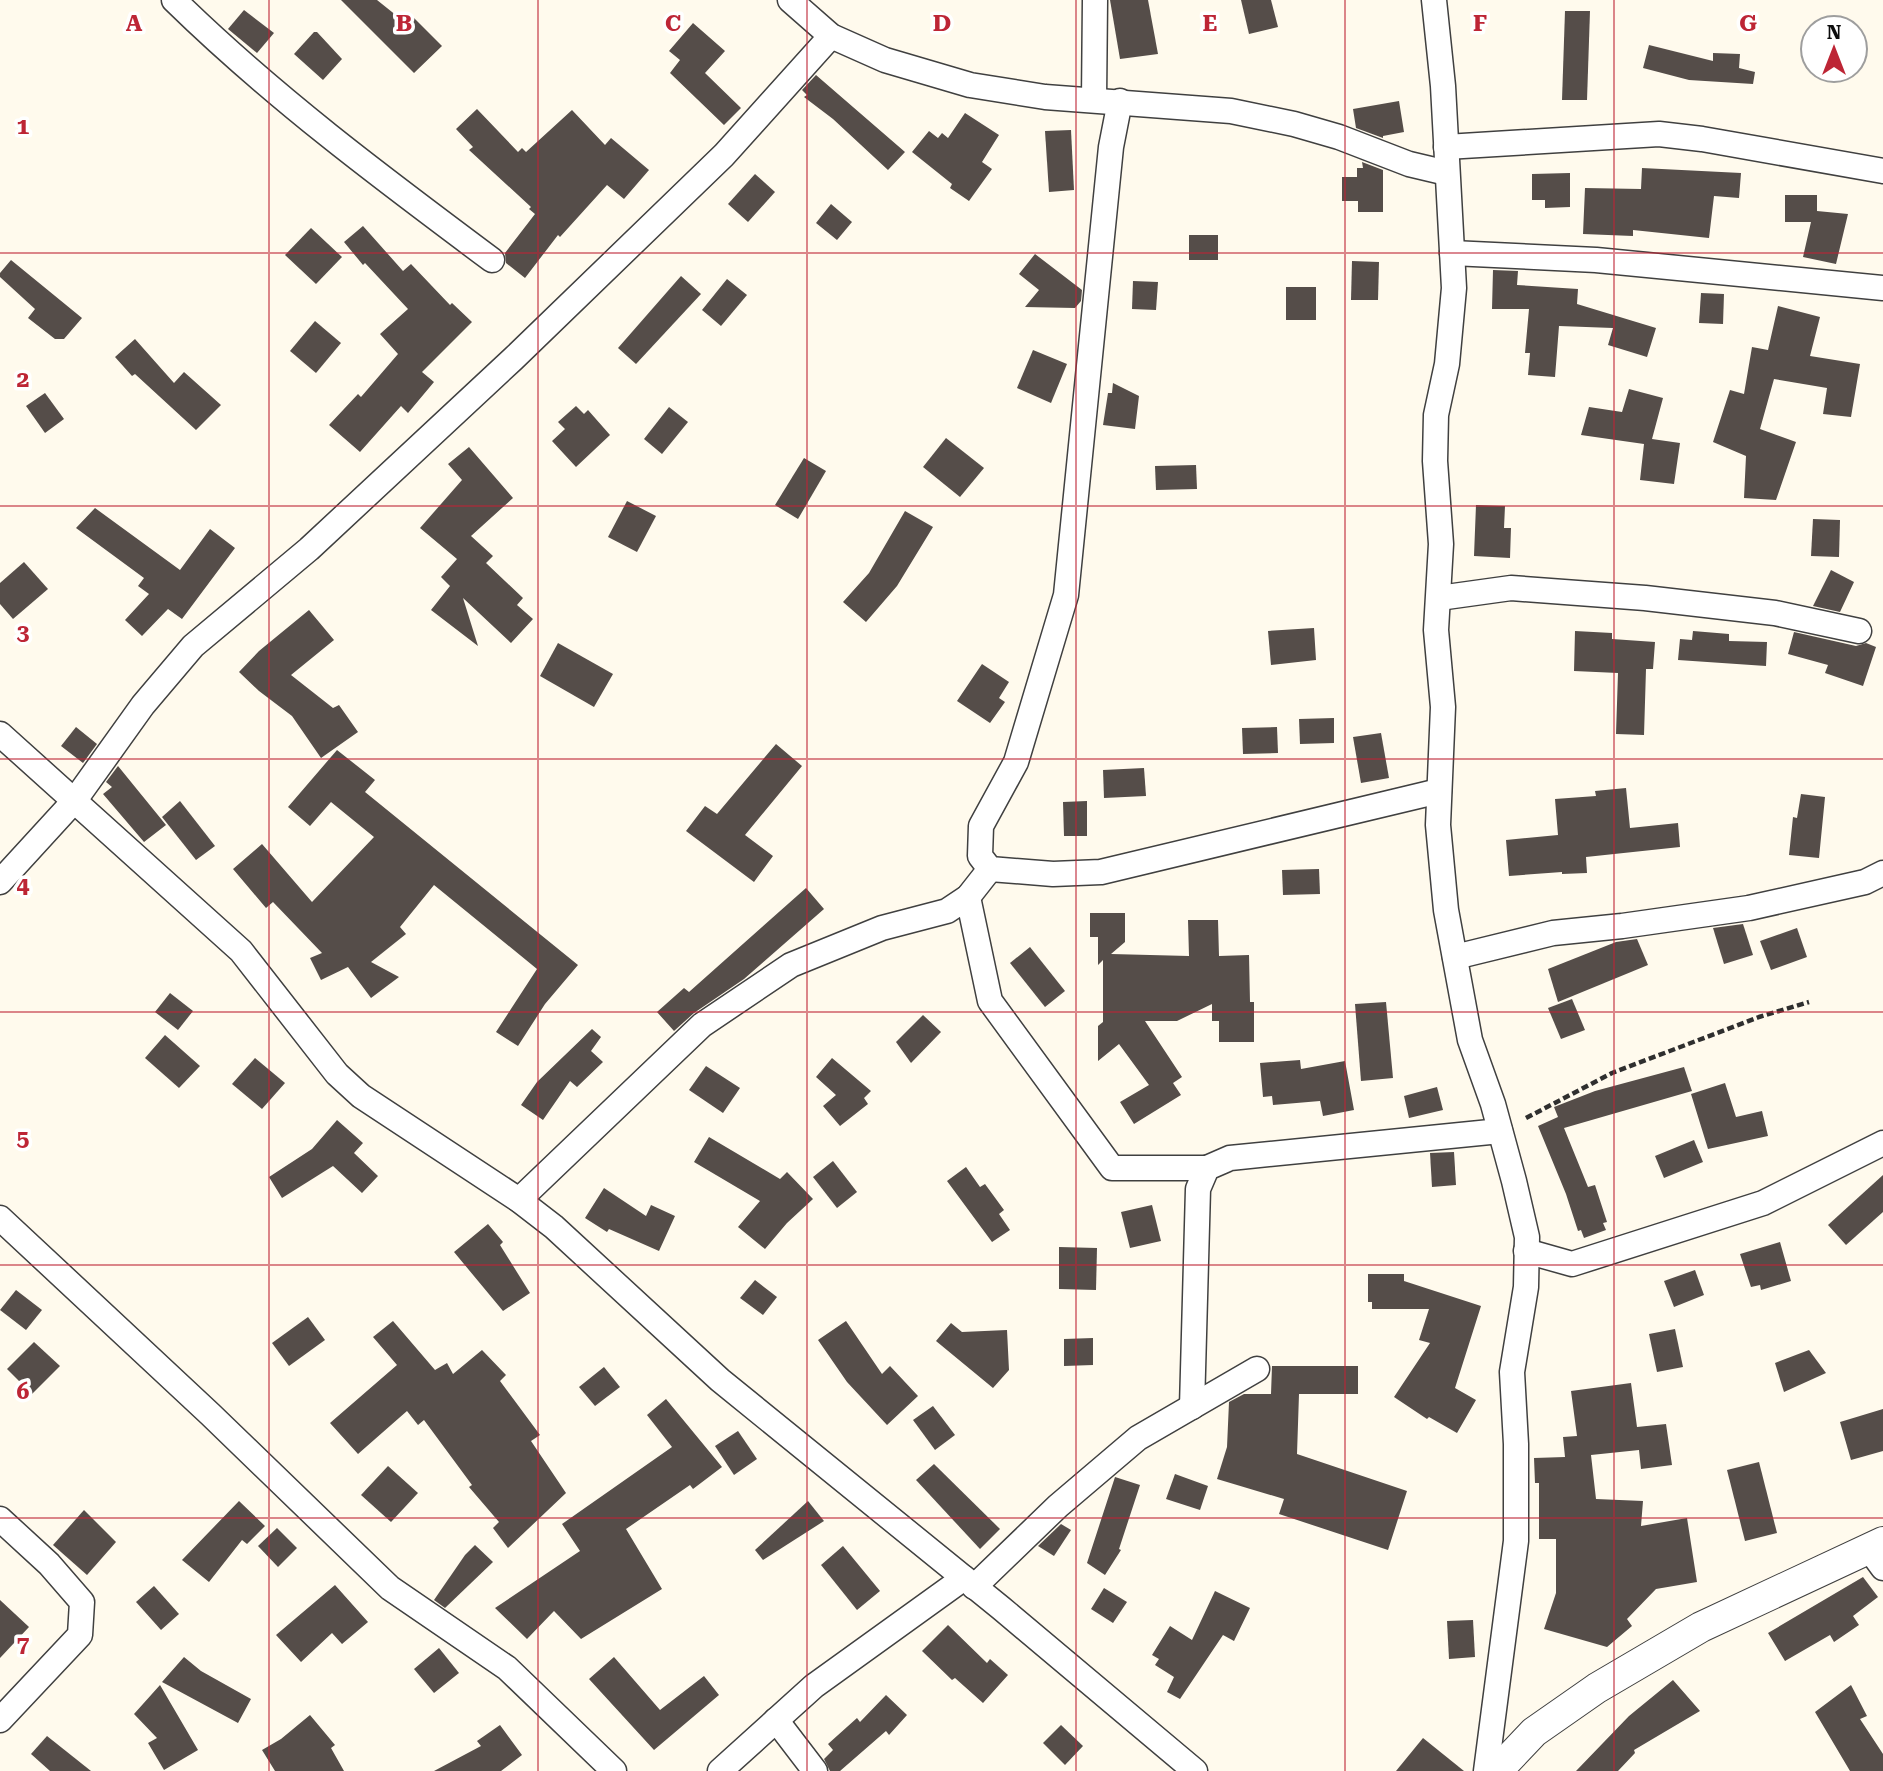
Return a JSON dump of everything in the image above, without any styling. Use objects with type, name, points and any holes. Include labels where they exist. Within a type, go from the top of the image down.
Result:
[{"type":"street","points":[[174,0],[229,54],[371,170],[492,260]]},
{"type":"street","points":[[790,0],[831,36],[885,61],[970,85],[1045,97],[1231,111],[1294,124],[1339,137],[1409,164],[1447,173]]},
{"type":"street","points":[[1094,100],[1095,0]]},
{"type":"street","points":[[1434,0],[1454,288],[1447,364],[1436,415],[1435,461],[1441,544],[1436,630],[1443,707],[1437,825],[1446,910],[1470,1040],[1500,1132],[1527,1237],[1526,1287],[1512,1372],[1516,1444],[1516,1541],[1486,1771]]},
{"type":"street","points":[[0,882],[75,800],[143,705],[193,646],[309,549],[513,359],[724,155],[831,36]]},
{"type":"street","points":[[1120,102],[1111,147],[1066,595],[1016,762],[981,825],[980,856],[990,869],[1053,874],[1101,872],[1439,791]]},
{"type":"street","points":[[1446,147],[1659,134],[1883,171]]},
{"type":"street","points":[[1452,253],[1596,260],[1883,288]]},
{"type":"street","points":[[1439,598],[1511,588],[1632,597],[1775,613],[1859,631]]},
{"type":"street","points":[[0,734],[241,951],[337,1074],[361,1096],[519,1200],[554,1227],[720,1380],[969,1582],[1195,1771]]},
{"type":"street","points":[[519,1200],[702,1025],[791,965],[882,928],[947,911],[968,897],[990,869]]},
{"type":"street","points":[[1455,957],[1553,933],[1749,908],[1865,882],[1883,873]]},
{"type":"street","points":[[968,897],[990,1001],[1112,1168],[1206,1168],[1230,1158],[1500,1132]]},
{"type":"street","points":[[1526,1251],[1572,1264],[1763,1203],[1883,1143]]},
{"type":"street","points":[[1192,1407],[1198,1189],[1206,1168]]},
{"type":"street","points":[[0,1218],[390,1588],[507,1668],[614,1771]]},
{"type":"street","points":[[720,1771],[814,1686],[969,1582],[1138,1438],[1257,1369]]},
{"type":"street","points":[[0,1519],[49,1564],[82,1602],[80,1635],[0,1720]]},
{"type":"street","points":[[1497,1771],[1534,1732],[1597,1688],[1701,1628],[1878,1553]]},
{"type":"street","points":[[776,1720],[816,1771]]},
{"type":"path","points":[[1500,1132],[1612,1073],[1759,1017],[1809,1002]]},
{"type":"building","points":[[341,0],[377,0],[407,24],[413,17],[442,46],[414,73]]},
{"type":"building","points":[[1110,0],[1148,0],[1158,54],[1120,59]]},
{"type":"building","points":[[1241,0],[1271,0],[1278,27],[1249,34]]},
{"type":"building","points":[[244,10],[274,33],[257,53],[228,29]]},
{"type":"building","points":[[1565,11],[1590,11],[1587,100],[1562,100]]},
{"type":"building","points":[[693,23],[725,51],[705,73],[741,108],[724,125],[670,73],[680,60],[669,51]]},
{"type":"building","points":[[314,32],[342,59],[323,80],[294,54]]},
{"type":"building","points":[[1649,45],[1713,61],[1713,53],[1740,54],[1739,68],[1755,72],[1753,84],[1689,80],[1643,68]]},
{"type":"building","points":[[816,75],[905,152],[888,170],[833,119],[804,97],[807,95],[802,90]]},
{"type":"building","points":[[1399,101],[1404,132],[1383,138],[1356,128],[1353,109]]},
{"type":"building","points":[[477,109],[518,152],[522,148],[526,152],[572,110],[605,145],[611,138],[649,170],[624,199],[607,185],[560,237],[558,235],[525,278],[506,263],[505,253],[535,214],[529,209],[531,207],[469,150],[473,147],[456,129]]},
{"type":"building","points":[[965,113],[999,135],[982,162],[992,169],[969,201],[950,188],[952,184],[912,152],[929,131],[938,138],[942,133],[948,138]]},
{"type":"building","points":[[1071,130],[1074,190],[1049,192],[1045,131]]},
{"type":"building","points":[[1362,162],[1383,170],[1383,212],[1358,212],[1358,201],[1342,201],[1342,177],[1357,177],[1357,168],[1363,168]]},
{"type":"building","points":[[1642,168],[1741,173],[1739,198],[1714,196],[1709,238],[1633,230],[1633,236],[1583,234],[1585,188],[1641,189]]},
{"type":"building","points":[[1570,173],[1570,207],[1545,208],[1545,200],[1532,200],[1532,174]]},
{"type":"building","points":[[755,174],[775,192],[748,222],[728,204]]},
{"type":"building","points":[[1785,195],[1817,195],[1817,211],[1848,214],[1836,264],[1803,257],[1811,222],[1785,222]]},
{"type":"building","points":[[831,204],[852,222],[837,240],[816,223]]},
{"type":"building","points":[[363,226],[403,271],[411,264],[450,305],[452,303],[472,322],[422,372],[434,382],[408,413],[401,406],[360,452],[329,425],[358,394],[361,397],[398,354],[380,334],[408,309],[365,263],[363,265],[344,242]]},
{"type":"building","points":[[311,228],[342,257],[316,284],[285,255]]},
{"type":"building","points":[[1189,235],[1218,235],[1218,260],[1189,260]]},
{"type":"building","points":[[1035,254],[1082,290],[1081,301],[1075,308],[1025,307],[1039,290],[1019,274]]},
{"type":"building","points":[[11,260],[82,318],[64,339],[55,339],[28,318],[35,309],[0,277],[0,273]]},
{"type":"building","points":[[1352,261],[1379,262],[1378,300],[1351,300]]},
{"type":"building","points":[[1493,270],[1518,271],[1517,285],[1578,289],[1577,304],[1656,328],[1647,357],[1608,345],[1613,328],[1559,326],[1555,377],[1528,375],[1530,353],[1525,353],[1529,309],[1492,309]]},
{"type":"building","points":[[681,276],[701,294],[636,364],[618,348]]},
{"type":"building","points":[[727,279],[747,295],[721,326],[702,310]]},
{"type":"building","points":[[1133,281],[1158,282],[1156,310],[1132,309]]},
{"type":"building","points":[[1286,287],[1316,287],[1316,320],[1286,320]]},
{"type":"building","points":[[1701,293],[1724,294],[1723,324],[1699,323]]},
{"type":"building","points":[[1778,306],[1820,317],[1810,356],[1860,364],[1851,417],[1823,414],[1827,388],[1774,379],[1760,429],[1796,442],[1776,500],[1744,498],[1746,456],[1713,442],[1730,390],[1744,394],[1752,347],[1768,350]]},
{"type":"building","points":[[315,321],[341,343],[316,373],[290,351]]},
{"type":"building","points":[[135,339],[174,383],[184,372],[221,405],[196,430],[135,374],[132,376],[115,357]]},
{"type":"building","points":[[1033,350],[1067,364],[1051,403],[1017,388]]},
{"type":"building","points":[[1113,383],[1139,396],[1135,429],[1103,425],[1108,393],[1112,393]]},
{"type":"building","points":[[1629,389],[1663,398],[1652,439],[1680,443],[1674,484],[1640,480],[1644,444],[1581,435],[1589,407],[1622,412]]},
{"type":"building","points":[[45,393],[64,419],[45,433],[26,406]]},
{"type":"building","points":[[576,406],[584,414],[588,410],[610,435],[576,467],[552,441],[565,429],[558,422]]},
{"type":"building","points":[[669,407],[688,422],[662,454],[644,439]]},
{"type":"building","points":[[946,438],[984,468],[960,497],[923,467]]},
{"type":"building","points":[[469,447],[513,498],[471,536],[493,556],[486,563],[523,598],[517,605],[533,619],[511,643],[463,598],[478,646],[431,610],[450,586],[441,577],[457,559],[420,528],[462,480],[448,464]]},
{"type":"building","points":[[804,458],[826,471],[798,519],[775,505]]},
{"type":"building","points":[[1196,465],[1197,489],[1156,490],[1155,466]]},
{"type":"building","points":[[627,501],[656,516],[637,552],[608,537]]},
{"type":"building","points":[[1476,505],[1505,506],[1504,528],[1511,528],[1510,558],[1474,556]]},
{"type":"building","points":[[95,508],[180,570],[210,529],[235,548],[182,619],[168,609],[142,636],[125,620],[149,594],[138,586],[144,578],[76,528]]},
{"type":"building","points":[[905,511],[933,527],[897,586],[866,622],[843,602],[869,573]]},
{"type":"building","points":[[1813,519],[1840,520],[1839,557],[1811,556]]},
{"type":"building","points":[[24,562],[48,589],[13,619],[0,604],[0,583]]},
{"type":"building","points":[[1831,570],[1854,582],[1840,612],[1813,606]]},
{"type":"building","points":[[309,610],[334,640],[291,675],[333,708],[339,705],[358,732],[321,758],[292,716],[239,672],[259,651]]},
{"type":"building","points":[[1314,628],[1316,660],[1271,665],[1268,631]]},
{"type":"building","points":[[1575,631],[1612,633],[1612,639],[1655,642],[1653,669],[1646,669],[1644,735],[1616,734],[1618,673],[1574,671]]},
{"type":"building","points":[[1693,631],[1729,634],[1729,641],[1767,642],[1766,666],[1678,660],[1680,639],[1692,640]]},
{"type":"building","points":[[1794,632],[1856,646],[1866,643],[1876,647],[1863,686],[1825,673],[1828,665],[1788,654]]},
{"type":"building","points":[[558,643],[613,674],[594,707],[540,676]]},
{"type":"building","points":[[982,664],[1009,682],[999,698],[1005,702],[990,723],[957,701]]},
{"type":"building","points":[[1334,718],[1334,743],[1300,744],[1299,719]]},
{"type":"building","points":[[76,727],[97,744],[83,763],[61,746]]},
{"type":"building","points":[[1277,727],[1278,753],[1243,754],[1242,728]]},
{"type":"building","points":[[1381,733],[1389,778],[1361,783],[1353,737]]},
{"type":"building","points":[[776,744],[802,766],[745,835],[773,856],[754,882],[686,831],[705,806],[717,814]]},
{"type":"building","points":[[337,750],[375,780],[365,792],[578,965],[545,1004],[518,1046],[496,1032],[537,969],[434,885],[400,927],[406,934],[371,962],[399,977],[371,998],[348,967],[321,980],[310,958],[322,953],[273,902],[266,908],[233,869],[262,844],[312,902],[374,837],[331,802],[310,826],[288,807]]},
{"type":"building","points":[[118,766],[166,825],[144,842],[103,794],[112,787],[106,782]]},
{"type":"building","points":[[1144,768],[1146,796],[1104,798],[1103,770]]},
{"type":"building","points":[[1626,788],[1630,828],[1678,823],[1680,847],[1586,857],[1587,873],[1509,876],[1506,840],[1558,835],[1555,799],[1596,796],[1595,791]]},
{"type":"building","points":[[1801,794],[1825,797],[1819,858],[1789,855],[1793,817],[1797,818]]},
{"type":"building","points":[[180,801],[215,846],[196,860],[162,817]]},
{"type":"building","points":[[1087,801],[1087,836],[1064,836],[1063,802]]},
{"type":"building","points":[[1319,869],[1320,894],[1283,895],[1282,870]]},
{"type":"building","points":[[806,888],[824,909],[744,979],[694,1013],[674,1031],[657,1012],[684,988],[689,992]]},
{"type":"building","points":[[1090,913],[1125,913],[1125,942],[1111,954],[1189,956],[1188,920],[1218,920],[1219,956],[1249,955],[1250,1002],[1254,1002],[1254,1042],[1219,1042],[1219,1021],[1212,1021],[1212,1004],[1177,1021],[1145,1021],[1182,1077],[1173,1083],[1181,1095],[1134,1124],[1120,1102],[1149,1085],[1119,1044],[1098,1061],[1098,1026],[1103,1022],[1103,960],[1098,965],[1098,937],[1090,937]]},
{"type":"building","points":[[1743,924],[1753,955],[1724,964],[1713,928]]},
{"type":"building","points":[[1797,928],[1807,957],[1771,970],[1760,941]]},
{"type":"building","points":[[1637,939],[1648,965],[1558,1002],[1548,969],[1616,942]]},
{"type":"building","points":[[1030,947],[1065,991],[1045,1007],[1010,963]]},
{"type":"building","points":[[170,993],[193,1011],[178,1030],[155,1012]]},
{"type":"building","points":[[1572,999],[1585,1030],[1561,1039],[1548,1008]]},
{"type":"building","points":[[1386,1002],[1393,1078],[1361,1081],[1355,1004]]},
{"type":"building","points":[[923,1015],[941,1032],[911,1063],[896,1042]]},
{"type":"building","points":[[592,1029],[601,1037],[591,1051],[603,1062],[577,1087],[570,1081],[543,1120],[521,1105],[537,1082]]},
{"type":"building","points":[[165,1035],[200,1066],[179,1088],[145,1058]]},
{"type":"building","points":[[255,1058],[285,1083],[262,1109],[232,1084]]},
{"type":"building","points":[[832,1058],[871,1091],[864,1098],[868,1104],[840,1126],[823,1106],[836,1095],[816,1077]]},
{"type":"building","points":[[1300,1060],[1301,1069],[1345,1061],[1354,1110],[1323,1116],[1320,1101],[1273,1105],[1272,1096],[1263,1097],[1260,1063]]},
{"type":"building","points":[[706,1066],[740,1088],[723,1113],[689,1090]]},
{"type":"building","points":[[1684,1067],[1692,1091],[1564,1128],[1588,1187],[1595,1185],[1607,1222],[1603,1223],[1606,1230],[1584,1238],[1581,1230],[1578,1231],[1538,1126],[1558,1117],[1554,1107],[1595,1091]]},
{"type":"building","points":[[1725,1083],[1736,1117],[1762,1111],[1768,1136],[1708,1149],[1691,1094]]},
{"type":"building","points":[[1437,1087],[1443,1110],[1409,1118],[1404,1096]]},
{"type":"building","points":[[337,1120],[363,1143],[354,1153],[378,1176],[362,1193],[333,1166],[282,1198],[269,1177],[312,1149]]},
{"type":"building","points":[[709,1137],[780,1179],[787,1172],[813,1199],[787,1223],[765,1249],[738,1227],[760,1201],[694,1162]]},
{"type":"building","points":[[1694,1140],[1703,1162],[1664,1178],[1655,1156]]},
{"type":"building","points":[[1454,1152],[1456,1185],[1432,1187],[1430,1153]]},
{"type":"building","points":[[833,1161],[857,1192],[837,1208],[813,1177]]},
{"type":"building","points":[[966,1167],[980,1187],[985,1184],[1004,1210],[999,1214],[1010,1230],[992,1242],[947,1181]]},
{"type":"building","points":[[1883,1175],[1883,1212],[1846,1245],[1828,1225]]},
{"type":"building","points":[[604,1188],[646,1216],[651,1205],[675,1216],[659,1251],[609,1229],[607,1232],[585,1218]]},
{"type":"building","points":[[1152,1205],[1161,1241],[1130,1248],[1121,1212]]},
{"type":"building","points":[[488,1224],[503,1242],[500,1245],[530,1293],[503,1311],[454,1252]]},
{"type":"building","points":[[1780,1242],[1791,1281],[1761,1290],[1760,1285],[1751,1287],[1740,1254]]},
{"type":"building","points":[[1059,1247],[1097,1248],[1096,1290],[1059,1289]]},
{"type":"building","points":[[1695,1270],[1704,1295],[1674,1307],[1664,1281]]},
{"type":"building","points":[[1368,1274],[1404,1274],[1404,1281],[1481,1306],[1455,1388],[1476,1400],[1457,1433],[1429,1417],[1427,1419],[1394,1397],[1430,1343],[1419,1340],[1429,1309],[1372,1309],[1372,1302],[1368,1302]]},
{"type":"building","points":[[755,1280],[777,1297],[763,1315],[740,1298]]},
{"type":"building","points":[[16,1290],[42,1310],[26,1330],[0,1310]]},
{"type":"building","points":[[308,1317],[325,1340],[289,1366],[272,1343]]},
{"type":"building","points":[[393,1321],[435,1370],[447,1363],[453,1374],[482,1350],[506,1375],[500,1381],[540,1435],[531,1441],[566,1493],[508,1548],[493,1528],[499,1522],[469,1487],[472,1485],[424,1420],[418,1425],[407,1411],[358,1454],[330,1423],[397,1365],[373,1337]]},
{"type":"building","points":[[846,1321],[882,1374],[890,1366],[918,1396],[887,1425],[847,1382],[818,1340]]},
{"type":"building","points":[[951,1323],[962,1332],[1007,1330],[1009,1370],[993,1388],[936,1341]]},
{"type":"building","points":[[1675,1329],[1683,1367],[1657,1372],[1649,1334]]},
{"type":"building","points":[[1093,1338],[1093,1365],[1064,1366],[1064,1339]]},
{"type":"building","points":[[34,1342],[60,1366],[32,1394],[7,1369]]},
{"type":"building","points":[[1809,1350],[1826,1373],[1784,1392],[1775,1363]]},
{"type":"building","points":[[1272,1366],[1358,1366],[1358,1394],[1299,1394],[1297,1454],[1407,1491],[1388,1550],[1279,1514],[1284,1499],[1217,1479],[1227,1447],[1229,1402],[1244,1394],[1271,1394]]},
{"type":"building","points":[[604,1367],[620,1387],[595,1406],[579,1387]]},
{"type":"building","points":[[1631,1383],[1637,1427],[1666,1424],[1672,1465],[1641,1469],[1639,1450],[1591,1455],[1596,1499],[1643,1501],[1641,1526],[1687,1518],[1697,1582],[1656,1589],[1627,1619],[1632,1626],[1607,1647],[1544,1629],[1556,1593],[1556,1539],[1539,1539],[1539,1483],[1535,1483],[1534,1458],[1565,1457],[1563,1437],[1577,1436],[1571,1391]]},
{"type":"building","points":[[666,1399],[722,1467],[693,1489],[690,1485],[626,1529],[662,1589],[581,1639],[554,1611],[527,1639],[495,1608],[580,1551],[562,1524],[672,1447],[647,1415]]},
{"type":"building","points":[[933,1406],[955,1435],[935,1450],[913,1420]]},
{"type":"building","points":[[1883,1409],[1883,1451],[1851,1460],[1840,1422]]},
{"type":"building","points":[[738,1431],[757,1459],[734,1475],[715,1446]]},
{"type":"building","points":[[1759,1462],[1777,1533],[1745,1541],[1727,1470]]},
{"type":"building","points":[[934,1464],[1000,1529],[980,1549],[916,1480]]},
{"type":"building","points":[[388,1466],[418,1493],[391,1522],[361,1495]]},
{"type":"building","points":[[1175,1474],[1208,1486],[1200,1510],[1166,1499]]},
{"type":"building","points":[[1115,1477],[1140,1485],[1119,1549],[1121,1550],[1105,1575],[1087,1563]]},
{"type":"building","points":[[239,1501],[265,1526],[247,1544],[242,1540],[209,1582],[182,1560]]},
{"type":"building","points":[[808,1501],[824,1521],[763,1560],[755,1550]]},
{"type":"building","points":[[84,1510],[116,1542],[87,1575],[53,1545]]},
{"type":"building","points":[[1061,1524],[1071,1530],[1054,1556],[1038,1546]]},
{"type":"building","points":[[277,1528],[297,1548],[278,1567],[258,1546]]},
{"type":"building","points":[[475,1545],[493,1562],[445,1608],[434,1600]]},
{"type":"building","points":[[843,1546],[880,1591],[857,1610],[821,1565]]},
{"type":"building","points":[[1863,1577],[1878,1597],[1853,1616],[1859,1625],[1834,1642],[1830,1635],[1785,1661],[1768,1633]]},
{"type":"building","points":[[335,1585],[368,1622],[342,1644],[332,1633],[301,1662],[276,1635]]},
{"type":"building","points":[[154,1586],[179,1614],[161,1630],[136,1602]]},
{"type":"building","points":[[1104,1588],[1127,1602],[1113,1623],[1091,1609]]},
{"type":"building","points":[[1215,1591],[1250,1608],[1234,1641],[1223,1635],[1180,1699],[1167,1692],[1174,1677],[1155,1665],[1159,1659],[1152,1655],[1170,1626],[1192,1640]]},
{"type":"building","points":[[0,1600],[29,1627],[0,1658]]},
{"type":"building","points":[[1473,1620],[1475,1657],[1449,1659],[1447,1621]]},
{"type":"building","points":[[948,1625],[987,1663],[990,1659],[1008,1675],[983,1703],[955,1678],[952,1680],[922,1651]]},
{"type":"building","points":[[439,1648],[459,1673],[434,1693],[414,1669]]},
{"type":"building","points":[[184,1657],[201,1671],[251,1699],[238,1723],[162,1682]]},
{"type":"building","points":[[614,1657],[660,1710],[704,1676],[719,1695],[654,1750],[589,1679]]},
{"type":"building","points":[[1673,1680],[1700,1711],[1634,1750],[1635,1753],[1618,1771],[1576,1771],[1629,1716]]},
{"type":"building","points":[[160,1685],[198,1750],[164,1770],[148,1743],[157,1738],[134,1714]]},
{"type":"building","points":[[1851,1685],[1867,1716],[1860,1719],[1883,1754],[1883,1771],[1850,1771],[1815,1712]]},
{"type":"building","points":[[886,1695],[907,1715],[889,1735],[886,1731],[840,1771],[830,1771],[824,1759],[833,1750],[828,1744],[857,1718],[860,1722]]},
{"type":"building","points":[[310,1715],[335,1745],[331,1748],[344,1771],[275,1771],[262,1750],[281,1739]]},
{"type":"building","points":[[500,1725],[522,1755],[501,1771],[434,1771],[481,1746],[477,1741]]},
{"type":"building","points":[[1061,1725],[1083,1746],[1065,1765],[1043,1743]]},
{"type":"building","points":[[47,1736],[91,1771],[50,1771],[31,1754]]},
{"type":"building","points":[[1423,1738],[1464,1771],[1396,1771]]}]
